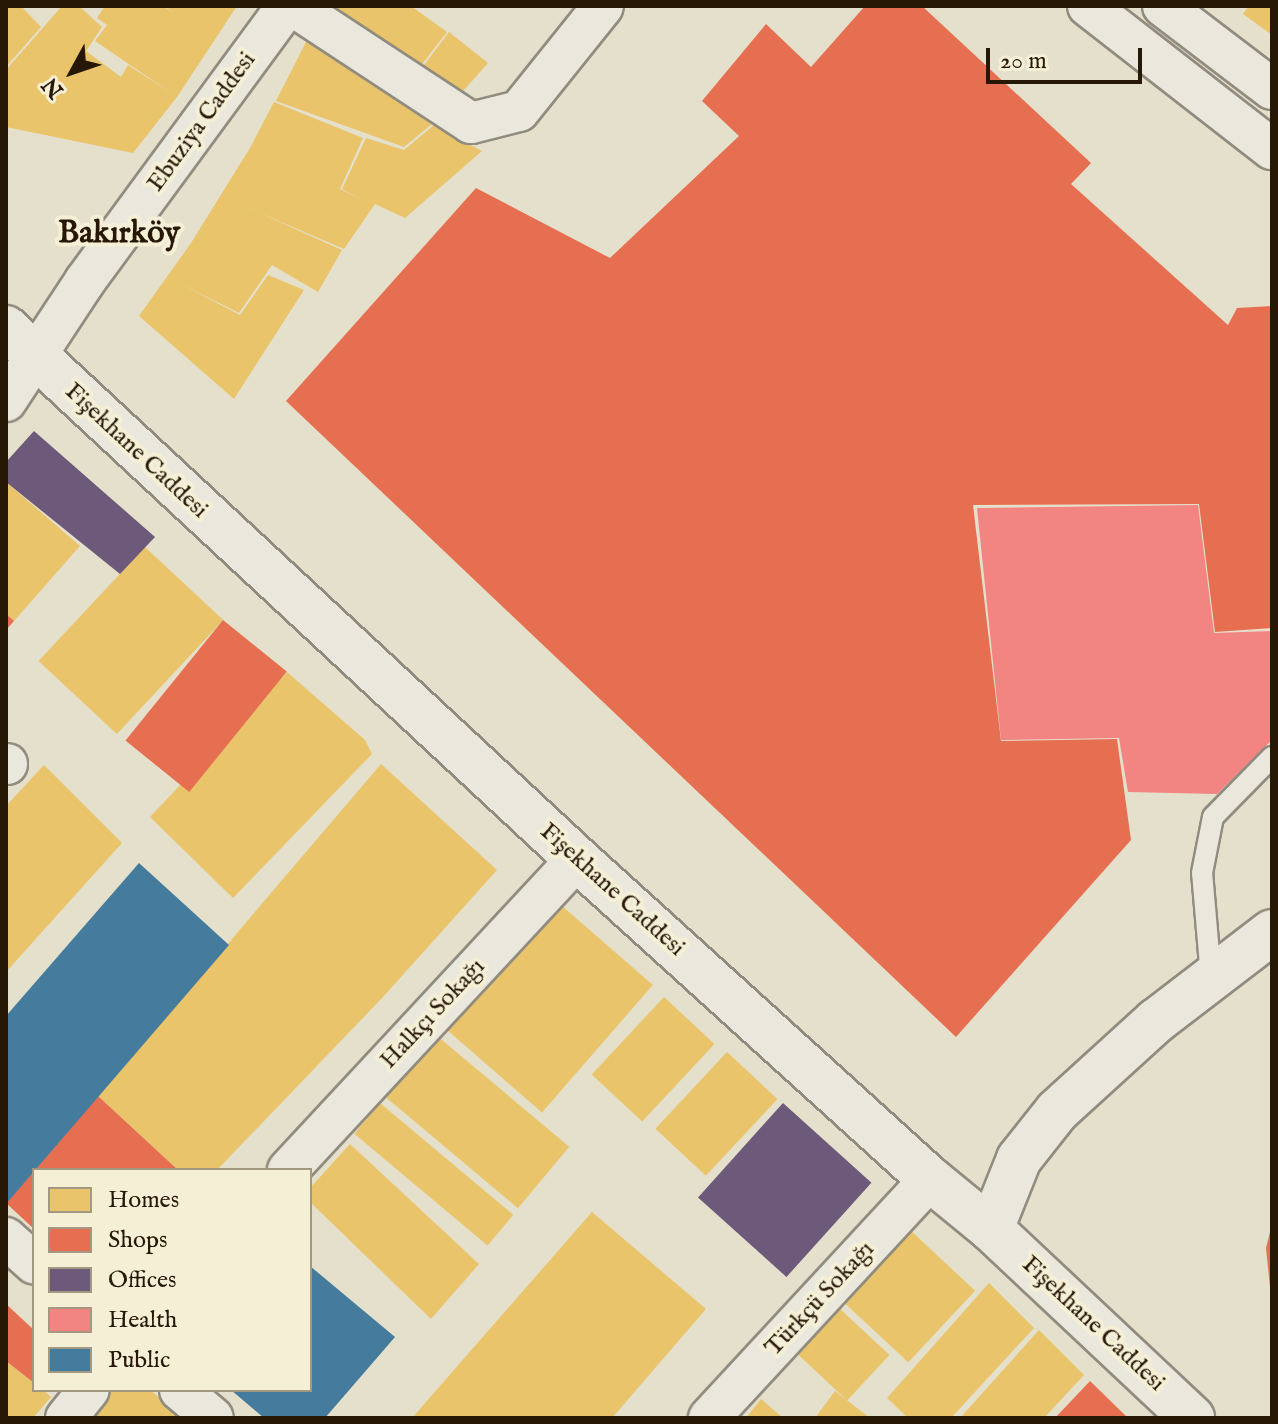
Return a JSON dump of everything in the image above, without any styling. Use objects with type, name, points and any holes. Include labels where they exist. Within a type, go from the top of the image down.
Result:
[{"type":"main road","name":"Fişekhane Caddesi","points":[[21,343],[577,859],[930,1179],[991,1229],[1192,1418]]},
{"type":"main road","points":[[991,1229],[1019,1159],[1057,1111],[1211,977],[1272,932]]},
{"type":"street","points":[[290,6],[471,123],[519,111],[603,6]]},
{"type":"street","name":"Ebuziya Caddesi","points":[[6,401],[21,343],[85,281],[290,6]]},
{"type":"street","points":[[1088,6],[1265,129]]},
{"type":"street","points":[[1163,6],[1272,89]]},
{"type":"street","name":"Halkçı Sokağı","points":[[290,1168],[577,859]]},
{"type":"street","name":"Türkçü Sokağı","points":[[709,1418],[930,1179]]},
{"type":"street","points":[[6,1238],[32,1261]]},
{"type":"street","points":[[66,1418],[87,1392]]},
{"type":"street","points":[[182,1392],[213,1418]]},
{"type":"lane","points":[[1211,977],[1202,873],[1213,817],[1272,757]]},
{"type":"building: Homes","points":[[6,6],[21,6],[41,27],[6,67]]},
{"type":"building: Homes","points":[[62,6],[79,6],[102,27],[86,51],[121,77],[128,65],[174,95],[95,41],[107,25],[97,18],[105,6],[163,6],[174,13],[165,6],[237,6],[177,97],[133,153],[6,127],[6,70]]},
{"type":"building: Homes","points":[[319,6],[411,6],[447,32],[416,72]]},
{"type":"building: Homes","points":[[1249,6],[1272,6],[1272,35],[1243,14]]},
{"type":"building: Homes","points":[[449,32],[488,63],[457,98],[418,73]]},
{"type":"building: Homes","points":[[307,40],[432,124],[404,147],[276,101]]},
{"type":"building: Homes","points":[[274,102],[363,138],[340,189],[361,199],[342,189],[366,138],[404,150],[434,125],[482,151],[405,218],[375,204],[344,249],[246,207],[342,250],[318,292],[272,265],[239,313],[179,283],[240,315],[268,275],[304,290],[234,399],[139,316],[191,243],[250,148]]},
{"type":"building: Homes","points":[[6,482],[80,546],[14,621],[6,614]]},
{"type":"building: Homes","points":[[145,547],[223,620],[117,734],[39,661]]},
{"type":"building: Homes","points":[[287,672],[365,740],[372,754],[233,898],[150,817]]},
{"type":"building: Homes","points":[[381,764],[497,870],[383,997],[219,1168],[176,1168],[98,1096]]},
{"type":"building: Homes","points":[[44,765],[122,843],[6,972],[6,806]]},
{"type":"building: Homes","points":[[554,899],[653,985],[542,1112],[443,1027]]},
{"type":"building: Homes","points":[[664,997],[714,1044],[642,1122],[592,1075]]},
{"type":"building: Homes","points":[[436,1035],[569,1147],[518,1208],[385,1096]]},
{"type":"building: Homes","points":[[727,1052],[777,1099],[706,1176],[655,1129]]},
{"type":"building: Homes","points":[[380,1103],[513,1215],[488,1245],[354,1134]]},
{"type":"building: Homes","points":[[350,1144],[479,1264],[431,1319],[312,1204],[312,1186]]},
{"type":"building: Homes","points":[[592,1212],[706,1309],[612,1418],[412,1418]]},
{"type":"building: Homes","points":[[910,1230],[975,1291],[908,1362],[843,1302]]},
{"type":"building: Homes","points":[[989,1283],[1034,1328],[951,1418],[908,1418],[887,1398]]},
{"type":"building: Homes","points":[[839,1308],[889,1355],[847,1400],[797,1353]]},
{"type":"building: Homes","points":[[1039,1330],[1084,1375],[1044,1418],[960,1418]]},
{"type":"building: Homes","points":[[6,1361],[32,1381],[32,1392],[45,1392],[51,1397],[33,1418],[6,1418]]},
{"type":"building: Homes","points":[[835,1391],[870,1418],[815,1418]]},
{"type":"building: Homes","points":[[107,1392],[152,1392],[184,1418],[87,1418]]},
{"type":"building: Homes","points":[[761,1399],[783,1418],[746,1418]]},
{"type":"building: Shops","points":[[865,6],[922,6],[1091,163],[1071,184],[1228,325],[1237,308],[1272,306],[1272,628],[1215,632],[1199,504],[973,505],[1001,741],[1117,739],[1131,840],[956,1037],[286,401],[476,188],[610,258],[739,136],[702,101],[766,24],[811,67]]},
{"type":"building: Shops","points":[[6,614],[14,621],[6,630]]},
{"type":"building: Shops","points":[[223,620],[287,672],[189,792],[125,740]]},
{"type":"building: Shops","points":[[98,1096],[176,1168],[37,1168]]},
{"type":"building: Shops","points":[[32,1173],[32,1227],[6,1203]]},
{"type":"building: Shops","points":[[1271,1228],[1272,1287],[1270,1287],[1266,1248]]},
{"type":"building: Shops","points":[[6,1304],[32,1328],[32,1381],[6,1361]]},
{"type":"building: Shops","points":[[1090,1381],[1128,1418],[1055,1418]]},
{"type":"building: Offices","points":[[34,431],[155,537],[120,574],[6,482],[6,462]]},
{"type":"building: Offices","points":[[783,1103],[871,1183],[786,1277],[698,1197]]},
{"type":"building: Health","points":[[1198,505],[1214,633],[1272,631],[1272,740],[1217,794],[1128,792],[1119,738],[1001,740],[977,508]]},
{"type":"building: Public","points":[[139,863],[229,945],[37,1168],[32,1168],[32,1174],[6,1204],[6,1016]]},
{"type":"building: Public","points":[[312,1268],[395,1337],[325,1418],[264,1418],[233,1392],[312,1392]]},
{"type":"district","name":"Bakırköy","points":[[119,234]]}]
